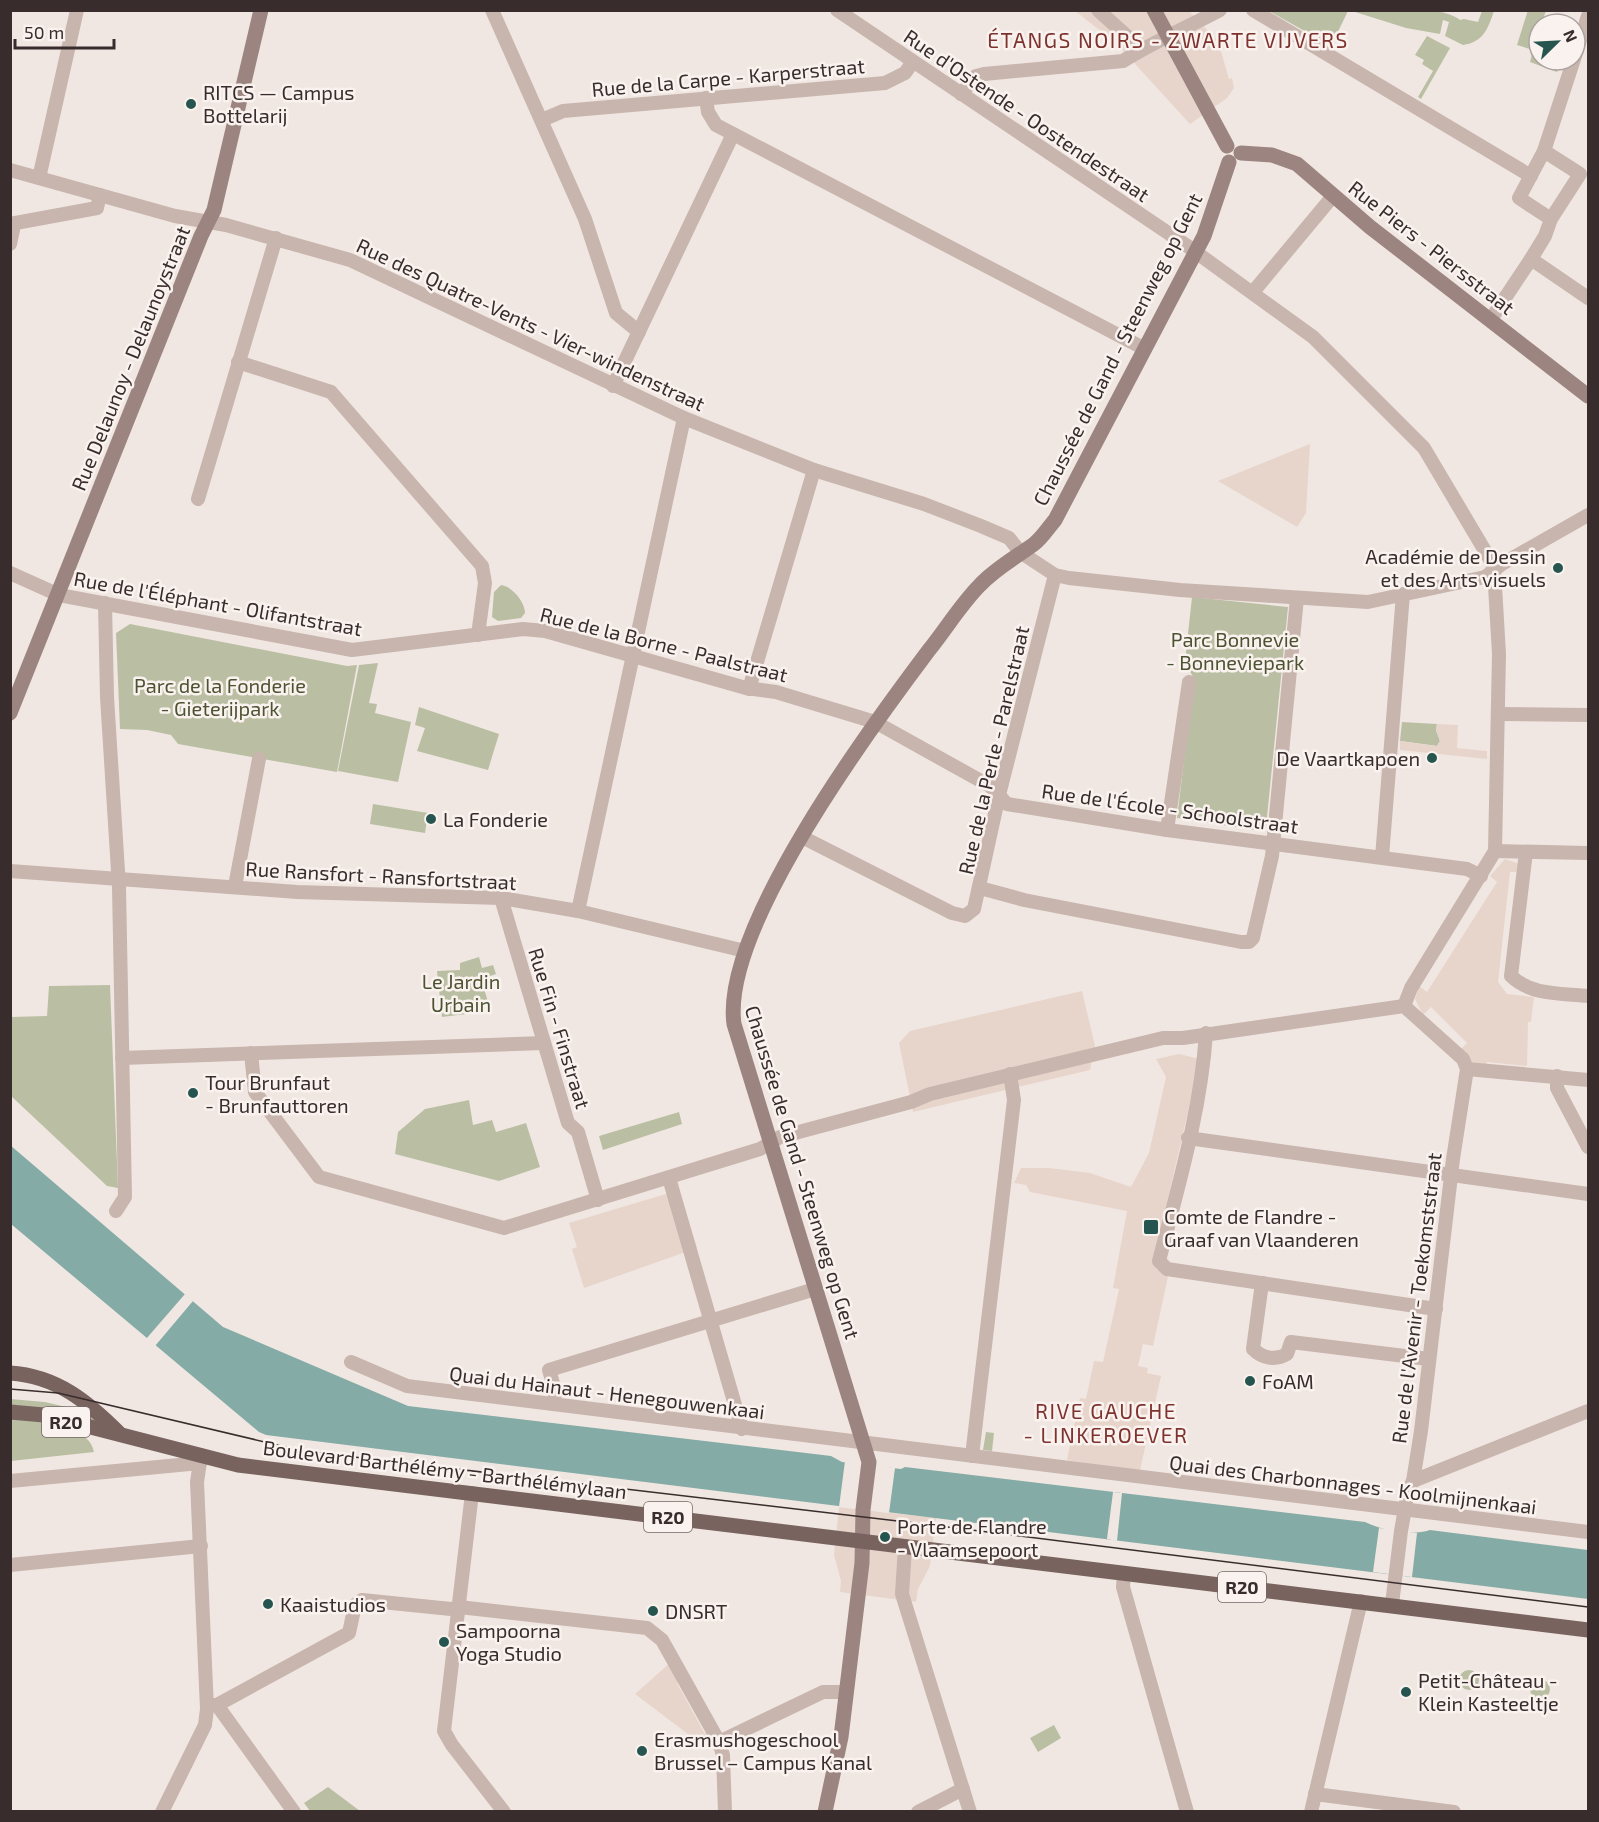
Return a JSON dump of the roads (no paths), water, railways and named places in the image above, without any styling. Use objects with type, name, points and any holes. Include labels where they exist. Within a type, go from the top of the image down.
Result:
[{"type":"main road","name":"R20","points":[[10,1372],[41,1377],[73,1392],[120,1434]]},
{"type":"main road","name":"R20","points":[[10,1412],[44,1415],[108,1434],[120,1434],[200,1459]]},
{"type":"main road","name":"Boulevard Barthélémy - Barthélémylaan","points":[[200,1459],[863,1541]]},
{"type":"main road","name":"R20","points":[[863,1541],[1124,1574],[1392,1604],[1588,1630]]},
{"type":"street","points":[[39,178],[77,10]]},
{"type":"street","name":"Rue Delaunoy - Delaunoystraat","points":[[10,713],[214,210],[261,10]]},
{"type":"street","points":[[492,10],[585,219],[615,313],[639,332]]},
{"type":"street","name":"Rue d'Ostende - Oostendestraat","points":[[837,10],[1253,292],[1313,337],[1424,448],[1494,569]]},
{"type":"street","points":[[1098,10],[1140,48]]},
{"type":"street","name":"Chaussée de Gand - Steenweg op Gent","points":[[863,1541],[868,1464],[863,1443],[769,1144],[734,1023],[731,1003],[744,951],[767,899],[802,837],[875,722],[978,586],[1006,561],[1036,543],[1055,520],[1195,253],[1218,201],[1235,158],[1223,154],[1227,146],[1154,10]]},
{"type":"street","points":[[961,94],[976,76],[1123,62],[1140,48],[1153,46],[1220,10]]},
{"type":"street","points":[[1253,10],[1531,176]]},
{"type":"street","points":[[1551,219],[1519,198],[1544,151],[1580,66],[1588,16]]},
{"type":"street","name":"Rue de la Carpe - Karperstraat","points":[[542,120],[563,111],[885,82],[905,73],[912,63]]},
{"type":"street","points":[[706,98],[708,112],[716,125],[1145,349]]},
{"type":"street","points":[[613,386],[733,134]]},
{"type":"street","points":[[1491,319],[1531,259],[1545,236],[1551,219],[1580,174],[1544,151]]},
{"type":"street","name":"Rue Piers - Piersstraat","points":[[1235,158],[1285,158],[1297,164],[1333,196],[1588,396]]},
{"type":"street","name":"Rue des Quatre-Vents - Vier-windenstraat","points":[[10,170],[99,195],[276,238],[350,260],[684,418],[814,470],[924,504],[1009,538],[1020,552],[1055,575]]},
{"type":"street","points":[[10,244],[12,224],[97,208],[99,195]]},
{"type":"street","points":[[1253,292],[1333,196]]},
{"type":"street","points":[[198,499],[276,238]]},
{"type":"street","points":[[1531,259],[1588,298]]},
{"type":"street","points":[[238,362],[331,392],[346,409],[482,566],[485,583],[478,635]]},
{"type":"street","points":[[578,911],[684,418]]},
{"type":"street","points":[[749,689],[814,470]]},
{"type":"street","points":[[1055,575],[1180,590],[1368,602],[1485,577],[1494,569],[1588,515]]},
{"type":"street","points":[[1404,1006],[1411,988],[1495,851],[1499,654],[1494,569]]},
{"type":"street","name":"Rue de l'Éléphant - Olifantstraat","points":[[10,573],[59,595],[352,650],[478,635]]},
{"type":"street","name":"Rue de la Perle - Parelstraat","points":[[802,837],[952,913],[965,916],[975,909],[999,795],[1055,575]]},
{"type":"street","points":[[1382,857],[1403,594]]},
{"type":"street","points":[[980,888],[1024,900],[1241,942],[1248,942],[1253,938],[1273,843],[1297,598]]},
{"type":"street","points":[[105,603],[119,887],[125,1197],[116,1211]]},
{"type":"street","name":"Rue de la Borne - Paalstraat","points":[[478,635],[533,629],[749,689],[776,692],[875,722]]},
{"type":"street","points":[[1167,830],[1189,682]]},
{"type":"street","points":[[1498,714],[1588,716]]},
{"type":"street","name":"Rue de l'École - Schoolstraat","points":[[875,722],[990,786],[1007,804],[1167,830],[1467,869],[1481,876]]},
{"type":"street","points":[[235,886],[259,759]]},
{"type":"street","points":[[1495,851],[1588,853]]},
{"type":"street","points":[[1526,852],[1511,976],[1522,986],[1537,991],[1588,996]]},
{"type":"street","name":"Rue Ransfort - Ransfortstraat","points":[[10,871],[365,895],[501,898],[578,911],[744,951]]},
{"type":"street","name":"Rue Fin - Finstraat","points":[[501,898],[568,1123],[578,1132],[598,1200]]},
{"type":"street","points":[[251,1053],[255,1092],[319,1177],[504,1228],[669,1178],[769,1144],[780,1137],[1010,1074],[1163,1038],[1183,1038],[1404,1006],[1463,1059],[1467,1069],[1588,1080]]},
{"type":"street","points":[[1206,1033],[1205,1056],[1159,1261],[1167,1269],[1436,1309]]},
{"type":"street","points":[[122,1058],[544,1043]]},
{"type":"street","name":"Rue de l'Avenir - Toekomststraat","points":[[1392,1604],[1401,1531],[1408,1492],[1413,1481],[1430,1359],[1451,1174],[1467,1069]]},
{"type":"street","points":[[972,1456],[1014,1100],[1010,1074]]},
{"type":"street","points":[[1557,1076],[1557,1088],[1588,1147]]},
{"type":"street","points":[[1188,1138],[1588,1194]]},
{"type":"street","points":[[669,1178],[742,1429]]},
{"type":"street","points":[[1262,1283],[1253,1349],[1260,1356],[1279,1358],[1287,1354],[1291,1342],[1430,1359]]},
{"type":"street","points":[[554,1404],[555,1390],[549,1370],[815,1289]]},
{"type":"street","name":"Quai du Hainaut - Henegouwenkaai","points":[[351,1362],[407,1386],[863,1443]]},
{"type":"street","points":[[1413,1481],[1588,1411]]},
{"type":"street","name":"Quai des Charbonnages - Koolmijnenkaai","points":[[863,1443],[1588,1532]]},
{"type":"street","points":[[162,1812],[205,1725],[212,1705],[197,1482],[200,1459]]},
{"type":"street","name":"Boulevard Barthélémy - Barthélémylaan","points":[[10,1481],[200,1459]]},
{"type":"street","points":[[472,1493],[444,1731],[452,1745],[504,1812]]},
{"type":"street","points":[[825,1812],[841,1737],[863,1541]]},
{"type":"street","points":[[10,1565],[201,1546]]},
{"type":"street","points":[[905,1547],[902,1594],[970,1812]]},
{"type":"street","points":[[1124,1574],[1123,1587],[1186,1812]]},
{"type":"street","points":[[212,1705],[349,1633],[355,1605],[362,1600],[451,1609],[459,1607],[647,1628],[662,1640],[719,1742],[723,1755],[725,1812]]},
{"type":"street","points":[[1311,1812],[1361,1601]]},
{"type":"street","points":[[719,1742],[823,1692],[846,1692]]},
{"type":"street","points":[[212,1705],[294,1812]]},
{"type":"street","points":[[918,1812],[963,1789]]},
{"type":"street","points":[[1315,1794],[1454,1812]]},
{"type":"water","points":[[10,1145],[223,1327],[408,1406],[831,1456],[842,1462],[901,1469],[905,1467],[1365,1522],[1398,1532],[1415,1533],[1430,1530],[1588,1550],[1588,1599],[266,1435],[259,1432],[11,1224]]},
{"type":"tram line","points":[[10,1389],[58,1393],[303,1451],[923,1524],[1588,1607]]},
{"type":"place","name":"RITCS — Campus Bottelarij","points":[[191,104]]},
{"type":"place","name":"Académie de Dessin et des Arts visuels","points":[[1558,568]]},
{"type":"place","name":"De Vaartkapoen","points":[[1432,758]]},
{"type":"place","name":"La Fonderie","points":[[431,819]]},
{"type":"place","name":"Tour Brunfaut - Brunfauttoren","points":[[193,1093]]},
{"type":"place","name":"Comte de Flandre - Graaf van Vlaanderen","points":[[1151,1227]]},
{"type":"place","name":"FoAM","points":[[1250,1381]]},
{"type":"place","name":"Porte de Flandre - Vlaamsepoort","points":[[885,1537]]},
{"type":"place","name":"Kaaistudios","points":[[268,1604]]},
{"type":"place","name":"DNSRT","points":[[653,1611]]},
{"type":"place","name":"Sampoorna Yoga Studio","points":[[444,1642]]},
{"type":"place","name":"Petit-Château - Klein Kasteeltje","points":[[1406,1692]]},
{"type":"place","name":"Erasmushogeschool Brussel – Campus Kanal","points":[[642,1751]]},
{"type":"district","name":"ÉTANGS NOIRS - ZWARTE VIJVERS","points":[[1168,39]]},
{"type":"district","name":"RIVE GAUCHE - LINKEROEVER","points":[[1106,1422]]},
{"type":"park label","name":"Parc Bonnevie - Bonneviepark","points":[[1235,650]]},
{"type":"park label","name":"Parc de la Fonderie - Gieterijpark","points":[[220,696]]},
{"type":"park label","name":"Le Jardin Urbain","points":[[461,992]]}]
